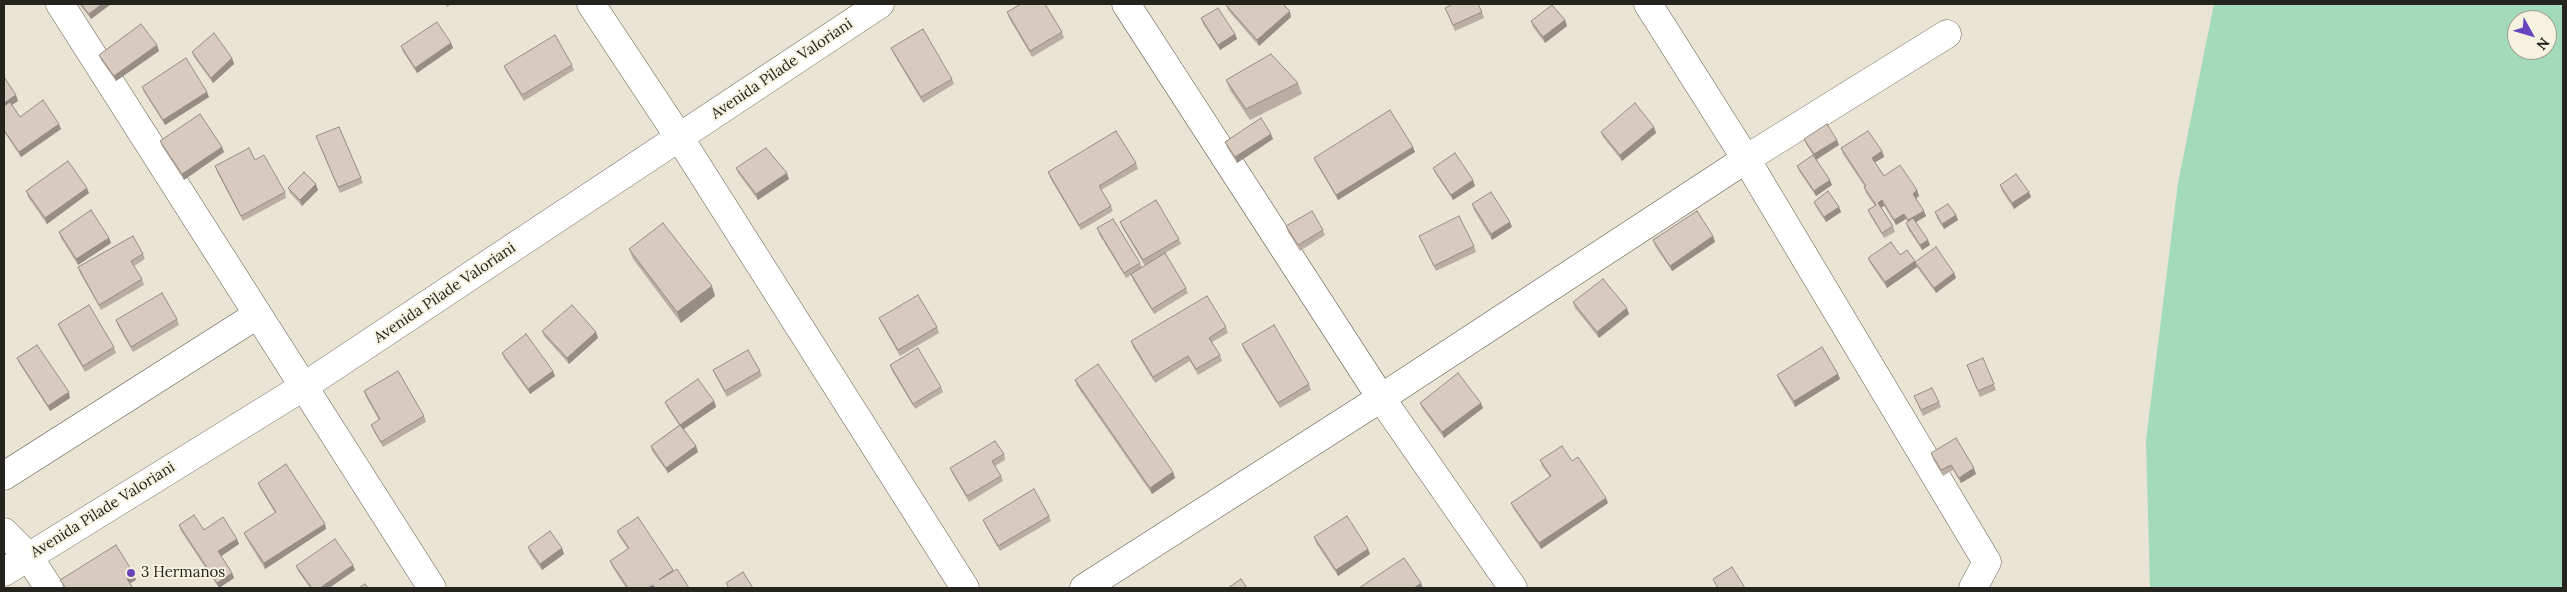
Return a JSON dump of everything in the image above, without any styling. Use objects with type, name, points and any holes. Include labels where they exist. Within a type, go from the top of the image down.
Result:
[{"type":"street","points":[[60,4],[432,588]]},
{"type":"street","points":[[591,4],[679,137],[965,588]]},
{"type":"street","name":"Avenida Pilade Valoriani","points":[[4,572],[303,387],[880,4]]},
{"type":"street","points":[[1126,4],[1381,398],[1513,588]]},
{"type":"street","points":[[1648,4],[1746,159],[1987,562],[1973,588]]},
{"type":"street","points":[[1084,588],[1381,398],[1746,159],[1948,34]]},
{"type":"street","points":[[4,476],[257,315]]},
{"type":"street","points":[[4,532],[28,556],[49,588]]},
{"type":"shaded area","points":[[2214,4],[2563,4],[2563,588],[2150,588],[2146,440],[2178,183]]},
{"type":"building","points":[[81,4],[102,4],[89,14]]},
{"type":"building","points":[[1021,4],[1045,4],[1062,32],[1030,51],[1007,12]]},
{"type":"building","points":[[1283,4],[1290,11],[1257,40],[1226,5]]},
{"type":"building","points":[[1453,4],[1478,4],[1482,12],[1453,25],[1445,8]]},
{"type":"building","points":[[1552,5],[1565,20],[1543,37],[1531,21]]},
{"type":"building","points":[[1218,8],[1235,34],[1218,45],[1201,18]]},
{"type":"building","points":[[437,22],[451,43],[415,68],[401,46]]},
{"type":"building","points":[[141,24],[157,45],[114,76],[99,55]]},
{"type":"building","points":[[923,29],[952,79],[921,97],[891,48]]},
{"type":"building","points":[[214,33],[232,58],[211,78],[192,52]]},
{"type":"building","points":[[555,35],[572,65],[522,95],[504,66]]},
{"type":"building","points":[[1271,54],[1298,83],[1246,109],[1226,80]]},
{"type":"building","points":[[186,58],[207,92],[163,120],[142,87]]},
{"type":"building","points":[[4,77],[16,95],[4,103]]},
{"type":"building","points":[[43,100],[59,124],[19,152],[4,130],[4,106],[10,102],[20,117]]},
{"type":"building","points":[[1635,103],[1654,127],[1620,155],[1601,132]]},
{"type":"building","points":[[1390,110],[1413,147],[1336,195],[1314,158]]},
{"type":"building","points":[[200,114],[222,147],[182,174],[160,141]]},
{"type":"building","points":[[1261,118],[1271,134],[1235,157],[1225,142]]},
{"type":"building","points":[[1827,124],[1837,140],[1814,154],[1804,139]]},
{"type":"building","points":[[339,127],[361,178],[338,187],[316,136]]},
{"type":"building","points":[[1116,131],[1136,163],[1099,186],[1111,206],[1079,225],[1048,172]]},
{"type":"building","points":[[1868,131],[1882,151],[1872,158],[1884,176],[1900,165],[1917,190],[1913,194],[1924,211],[1908,220],[1904,214],[1894,220],[1882,200],[1878,203],[1893,226],[1882,233],[1868,210],[1876,205],[1841,148]]},
{"type":"building","points":[[249,148],[255,160],[264,155],[285,192],[241,216],[215,166]]},
{"type":"building","points":[[766,148],[787,173],[756,194],[736,168]]},
{"type":"building","points":[[1455,153],[1473,180],[1451,195],[1433,168]]},
{"type":"building","points":[[1813,155],[1830,180],[1814,191],[1797,166]]},
{"type":"building","points":[[68,161],[87,188],[45,218],[26,191]]},
{"type":"building","points":[[304,172],[316,184],[300,200],[288,188]]},
{"type":"building","points":[[2016,174],[2029,192],[2012,203],[2000,185]]},
{"type":"building","points":[[1828,191],[1839,207],[1824,217],[1814,202]]},
{"type":"building","points":[[1491,192],[1510,222],[1491,234],[1472,204]]},
{"type":"building","points":[[1156,200],[1179,239],[1143,260],[1120,222]]},
{"type":"building","points":[[1948,204],[1956,215],[1942,224],[1935,212]]},
{"type":"building","points":[[91,210],[109,238],[76,259],[59,232]]},
{"type":"building","points":[[1312,211],[1323,230],[1298,245],[1286,226]]},
{"type":"building","points":[[1697,211],[1713,236],[1670,266],[1653,240]]},
{"type":"building","points":[[1459,216],[1474,246],[1434,266],[1419,236]]},
{"type":"building","points":[[1913,218],[1928,240],[1920,245],[1906,223]]},
{"type":"building","points":[[1113,219],[1140,263],[1124,273],[1097,228]]},
{"type":"building","points":[[663,223],[712,286],[677,312],[629,249]]},
{"type":"building","points":[[133,236],[143,254],[131,261],[142,279],[99,305],[78,267]]},
{"type":"building","points":[[1891,242],[1900,255],[1907,250],[1915,261],[1885,282],[1868,258]]},
{"type":"building","points":[[1936,247],[1954,273],[1934,288],[1915,262]]},
{"type":"building","points":[[1165,253],[1186,288],[1152,309],[1131,274]]},
{"type":"building","points":[[1603,279],[1627,308],[1597,332],[1573,302]]},
{"type":"building","points":[[162,293],[177,319],[131,347],[116,320]]},
{"type":"building","points":[[918,295],[937,327],[898,350],[879,318]]},
{"type":"building","points":[[1207,296],[1226,327],[1209,338],[1220,355],[1196,369],[1188,356],[1153,377],[1131,341]]},
{"type":"building","points":[[89,305],[114,347],[83,366],[58,324]]},
{"type":"building","points":[[572,305],[596,332],[567,358],[542,331]]},
{"type":"building","points":[[1274,325],[1309,384],[1278,403],[1242,344]]},
{"type":"building","points":[[526,334],[553,371],[528,389],[502,353]]},
{"type":"building","points":[[37,345],[69,392],[48,406],[17,358]]},
{"type":"building","points":[[1822,347],[1838,374],[1794,401],[1777,375]]},
{"type":"building","points":[[918,348],[941,387],[913,404],[890,365]]},
{"type":"building","points":[[748,350],[760,371],[725,391],[713,370]]},
{"type":"building","points":[[1983,358],[1994,384],[1978,391],[1967,365]]},
{"type":"building","points":[[1098,364],[1173,472],[1150,488],[1075,380]]},
{"type":"building","points":[[398,371],[424,416],[381,442],[371,425],[380,419],[364,391]]},
{"type":"building","points":[[1458,373],[1481,403],[1442,432],[1420,403]]},
{"type":"building","points":[[698,379],[714,401],[680,425],[665,402]]},
{"type":"building","points":[[1932,388],[1939,402],[1921,410],[1914,396]]},
{"type":"building","points":[[680,425],[696,446],[666,468],[651,446]]},
{"type":"building","points":[[1956,438],[1974,468],[1959,478],[1951,465],[1941,470],[1931,453]]},
{"type":"building","points":[[995,441],[1004,454],[992,461],[1001,476],[967,496],[950,468]]},
{"type":"building","points":[[1562,446],[1572,461],[1578,457],[1606,498],[1539,543],[1511,503],[1551,476],[1540,460]]},
{"type":"building","points":[[286,464],[325,524],[264,563],[244,533],[276,512],[258,483]]},
{"type":"building","points":[[1034,489],[1049,516],[998,546],[983,520]]},
{"type":"building","points":[[194,515],[204,530],[223,517],[237,539],[218,551],[232,573],[217,583],[179,525]]},
{"type":"building","points":[[1347,516],[1368,549],[1336,570],[1314,537]]},
{"type":"building","points":[[638,517],[673,570],[659,580],[677,569],[689,588],[655,588],[653,585],[647,588],[628,588],[610,561],[629,548],[617,531]]},
{"type":"building","points":[[550,531],[562,548],[540,564],[528,547]]},
{"type":"building","points":[[335,539],[353,565],[320,588],[312,588],[296,566]]},
{"type":"building","points":[[116,545],[134,574],[127,579],[133,588],[66,588],[60,580]]},
{"type":"building","points":[[1404,558],[1421,583],[1414,588],[1359,588]]},
{"type":"building","points":[[1732,567],[1745,588],[1718,588],[1713,579]]},
{"type":"building","points":[[743,572],[753,588],[729,588],[726,583]]},
{"type":"building","points":[[1241,579],[1247,588],[1228,588]]},
{"type":"building","points":[[365,584],[368,588],[359,588]]},
{"type":"place","name":"3 Hermanos","points":[[131,573]]}]
